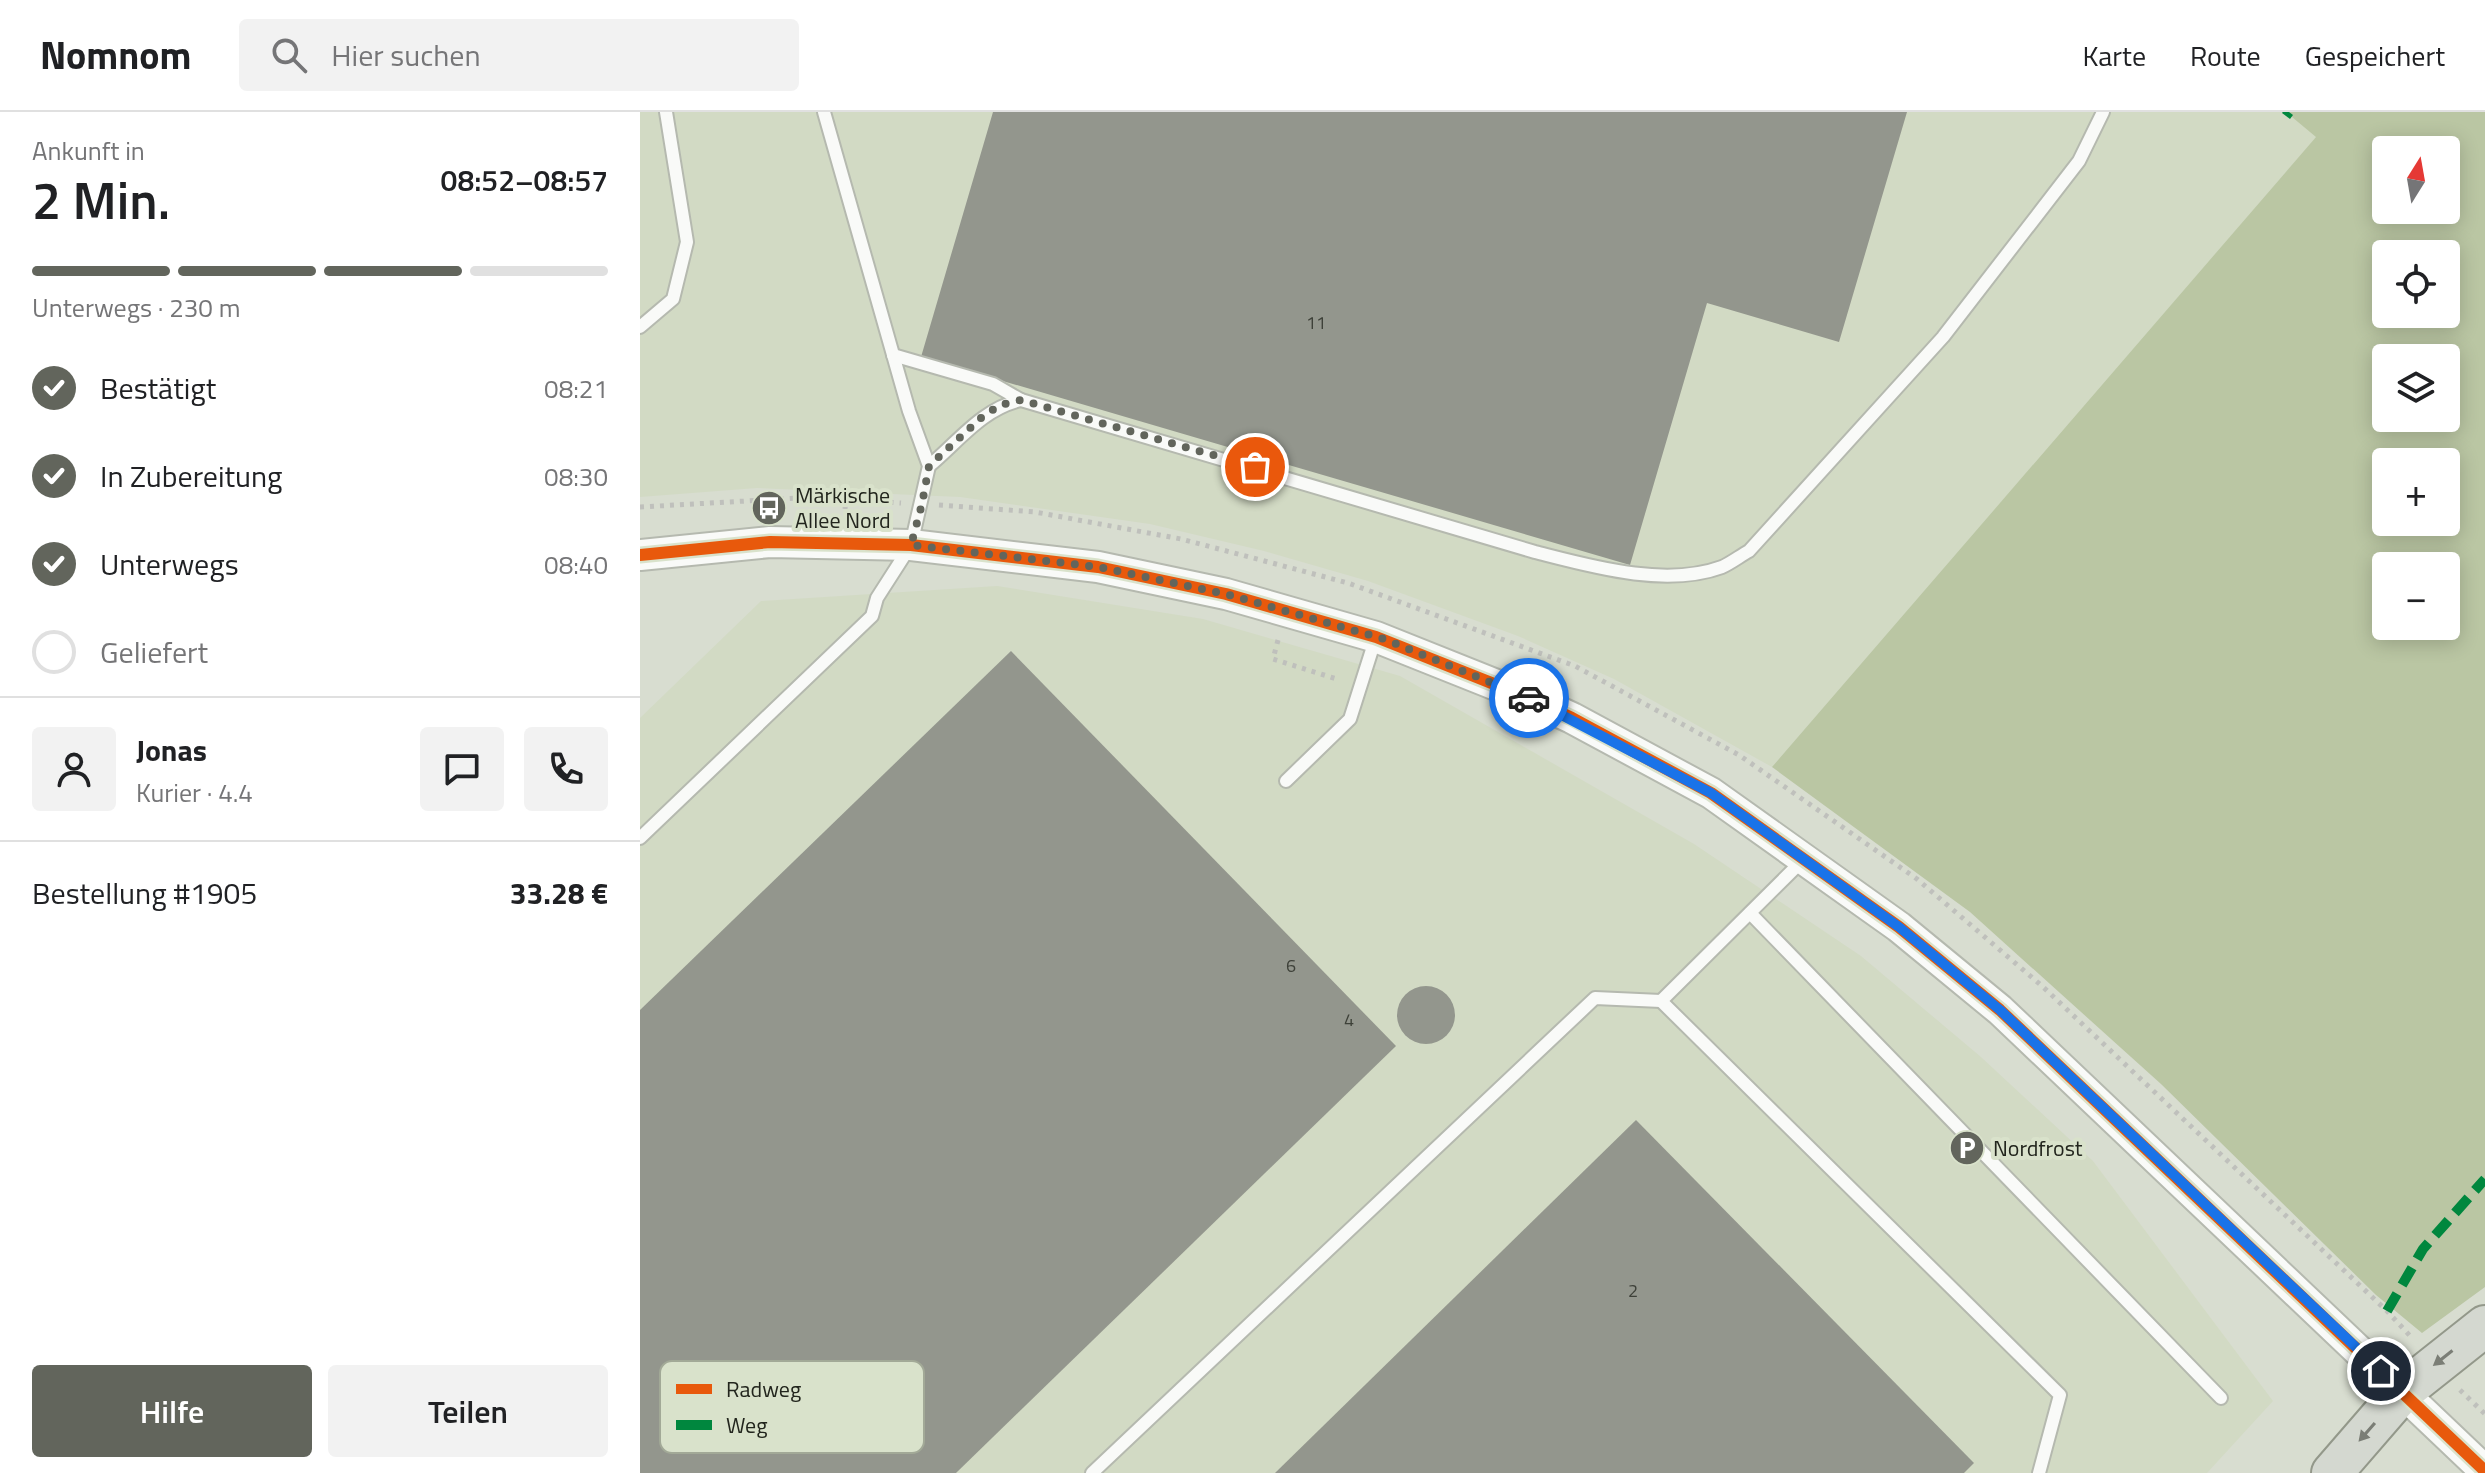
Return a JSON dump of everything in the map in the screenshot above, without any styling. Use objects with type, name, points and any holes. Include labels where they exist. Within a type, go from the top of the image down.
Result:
[{"type":"highway","points":[[2332,1473],[2413,1402],[2485,1326]]},
{"type":"street","points":[[640,555],[770,542],[911,545],[1098,567],[1226,594],[1376,637],[1572,718],[1711,793],[1899,927],[2000,1010],[2485,1471]]},
{"type":"lane","points":[[640,327],[673,299],[687,242],[666,112]]},
{"type":"lane","points":[[640,838],[872,616],[877,598],[911,545],[922,504],[929,466],[893,355],[824,112]]},
{"type":"lane","points":[[893,355],[993,384],[1021,400],[1535,552],[1614,572],[1698,573],[1723,566],[1749,551],[1943,337],[2079,161],[2103,112]]},
{"type":"lane","points":[[929,466],[982,417],[1000,405],[1021,400]]},
{"type":"lane","points":[[1286,781],[1350,719],[1376,637]]},
{"type":"lane","points":[[1661,1001],[1805,858]]},
{"type":"lane","points":[[1750,913],[2221,1398]]},
{"type":"lane","points":[[1092,1473],[1595,998],[1661,1001],[2060,1395],[2039,1473]]},
{"type":"path","points":[[845,509],[846,499]]},
{"type":"path","points":[[640,507],[846,499],[1035,512],[1181,539],[1348,583],[1575,666],[1739,755],[1917,879],[2042,986],[2387,1311]]},
{"type":"path","points":[[769,500],[769,508]]},
{"type":"path","points":[[2451,1382],[2485,1414]]},
{"type":"shaded area","points":[[640,112],[2286,112],[2317,136],[1772,767],[1614,679],[1518,636],[1368,581],[1264,551],[1150,524],[960,497],[757,488],[640,497]]},
{"type":"shaded area","points":[[2286,112],[2485,112],[2485,1287],[2422,1333],[2376,1295],[2161,1084],[1970,912],[1772,767],[2316,137]]},
{"type":"shaded area","points":[[997,586],[1203,619],[1400,676],[1694,844],[1861,956],[1981,1057],[2093,1161],[2273,1401],[2207,1473],[640,1473],[640,718],[761,601]]},
{"type":"building","points":[[993,112],[1907,112],[1839,342],[1707,303],[1630,565],[921,357]]},
{"type":"building","points":[[1011,651],[1396,1046],[956,1473],[640,1473],[640,1010]]},
{"type":"building","points":[[1426,986],[1437,988],[1446,995],[1453,1004],[1453,1026],[1446,1035],[1437,1042],[1426,1044],[1415,1042],[1406,1035],[1399,1026],[1397,1015],[1399,1004],[1406,995],[1415,988]]},
{"type":"building","points":[[1636,1120],[1974,1463],[1964,1473],[1275,1473]]},
{"type":"marked path","points":[[2286,116],[2289,112]]},
{"type":"marked path","points":[[2387,1311],[2423,1249],[2485,1179]]},
{"type":"cycle path","points":[[640,555],[770,542],[911,545],[1098,567],[1226,594],[1376,637],[1572,718],[1711,793],[1899,927],[2000,1010],[2485,1471]]},
{"type":"way so far","points":[[1255,467],[1021,400],[1000,405],[982,417],[929,466],[911,545],[1098,567],[1226,594],[1384,639],[1529,698]]},
{"type":"place","name":"Märkische Allee Nord","points":[[769,508]]},
{"type":"place","name":"Nordfrost","points":[[1967,1148]]},
{"type":"route","points":[[1529,698],[1711,793],[1899,927],[2000,1010],[2381,1371]]}]
